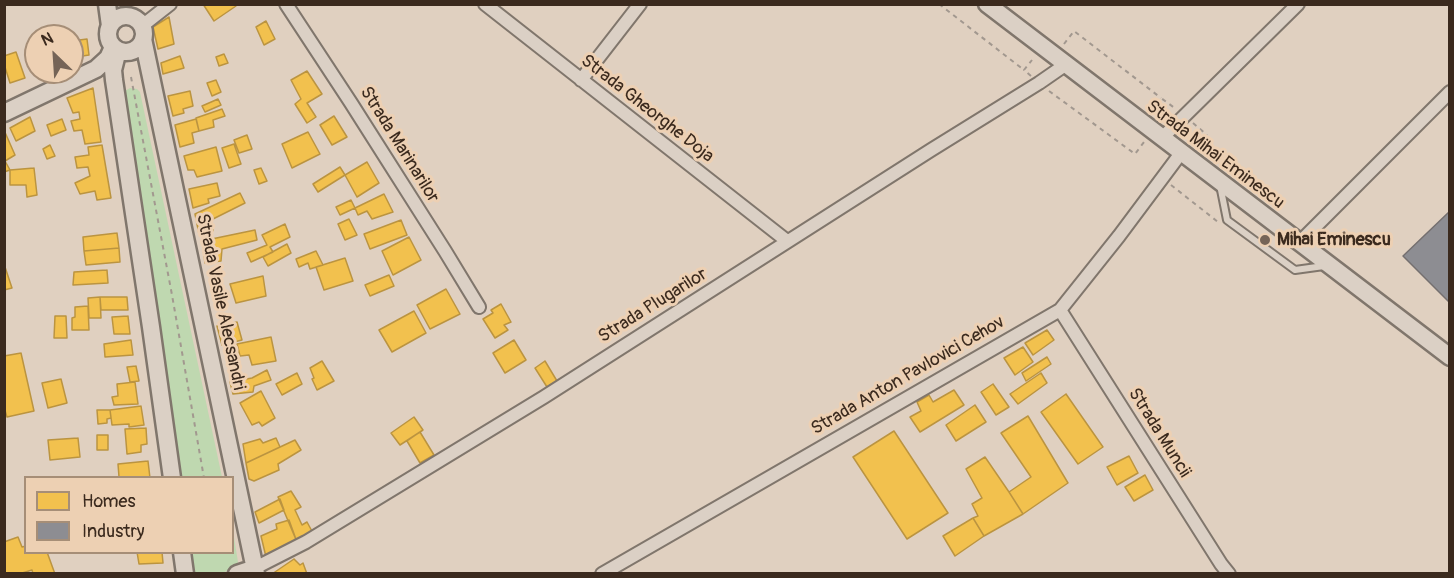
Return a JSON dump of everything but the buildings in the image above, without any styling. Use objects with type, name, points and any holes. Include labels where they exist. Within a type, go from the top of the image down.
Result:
[{"type":"street","points":[[107,4],[109,37],[116,49],[123,52],[138,48],[138,22]]},
{"type":"street","points":[[138,22],[170,4]]},
{"type":"street","name":"Strada Marinarilor","points":[[286,4],[445,250],[478,307]]},
{"type":"street","name":"Strada Gheorghe Doja","points":[[485,4],[787,241]]},
{"type":"street","points":[[581,80],[640,4]]},
{"type":"street","name":"Strada Mihai Eminescu","points":[[987,4],[1449,357]]},
{"type":"street","points":[[1162,138],[1298,4]]},
{"type":"street","points":[[110,26],[124,17],[130,17],[138,22]]},
{"type":"street","name":"Strada Vasile Alecsandri","points":[[138,22],[256,571]]},
{"type":"street","points":[[4,113],[96,69],[116,49]]},
{"type":"street","points":[[116,49],[114,80],[172,476]]},
{"type":"street","name":"Strada Plugarilor","points":[[256,571],[487,432],[1065,65]]},
{"type":"street","points":[[1299,243],[1449,92]]},
{"type":"street","name":"Strada Anton Pavlovici Cehov","points":[[602,573],[1060,310],[1181,153]]},
{"type":"street","name":"Strada Muncii","points":[[1060,310],[1221,570]]},
{"type":"street","points":[[183,554],[186,573]]},
{"type":"street","points":[[237,573],[256,571]]},
{"type":"lane","points":[[1219,182],[1227,220],[1295,270],[1328,265]]},
{"type":"path","points":[[939,4],[1033,78]]},
{"type":"path","points":[[1064,44],[1074,32],[1179,111]]},
{"type":"path","points":[[1024,70],[1032,60]]},
{"type":"path","points":[[131,77],[204,476]]},
{"type":"path","points":[[1049,91],[1135,154],[1144,142]]},
{"type":"path","points":[[1155,113],[1161,98]]},
{"type":"path","points":[[1192,121],[1207,135]]},
{"type":"path","points":[[1169,183],[1231,231],[1236,226]]},
{"type":"green space","points":[[130,88],[140,92],[222,476],[176,476],[121,93]]},
{"type":"green space","points":[[234,537],[238,562],[234,569],[221,573],[189,573],[185,554],[234,554]]},
{"type":"place","name":"Mihai Eminescu","points":[[1265,240]]}]
